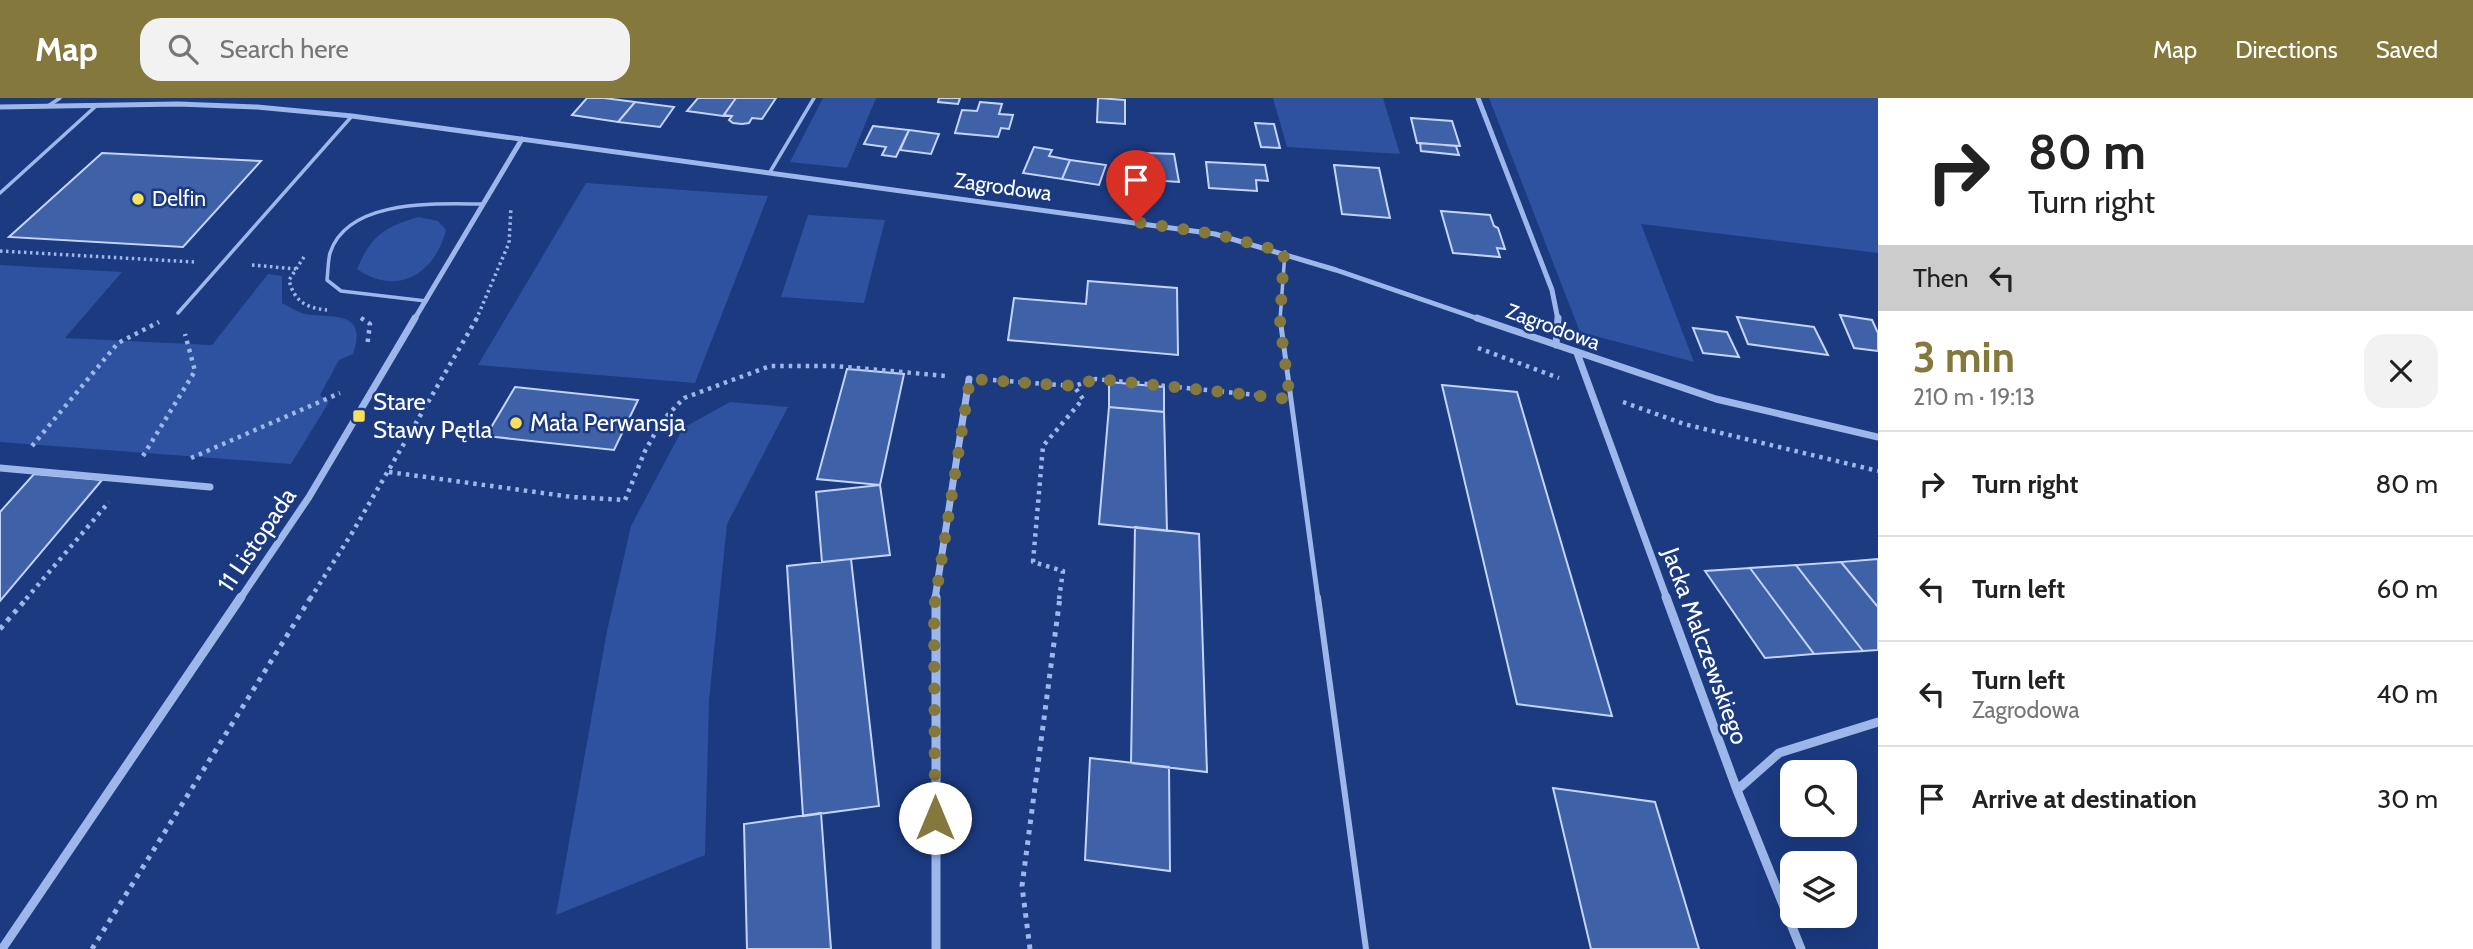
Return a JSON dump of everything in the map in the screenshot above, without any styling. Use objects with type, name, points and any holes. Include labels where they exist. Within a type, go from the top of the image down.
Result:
[{"type":"street","points":[[1478,98],[1552,290],[1558,318],[1556,345]]},
{"type":"street","name":"Zagrodowa","points":[[0,107],[243,107],[352,116],[1215,234],[1284,252],[1404,290],[1577,354],[1694,393],[1878,437]]},
{"type":"street","name":"11 Listopada","points":[[2,949],[309,497],[522,139]]},
{"type":"street","name":"Jacka Malczewskiego","points":[[1577,354],[1737,790],[1801,949]]},
{"type":"street","points":[[936,949],[934,608],[970,379]]},
{"type":"street","points":[[0,468],[210,487]]},
{"type":"street","points":[[1737,790],[1779,754],[1878,722]]},
{"type":"lane","points":[[47,107],[60,98]]},
{"type":"lane","points":[[771,172],[814,98]]},
{"type":"lane","points":[[0,193],[96,106]]},
{"type":"lane","points":[[178,313],[352,116]]},
{"type":"lane","points":[[426,301],[341,291],[327,280],[327,264],[331,252],[344,231],[361,216],[382,208],[483,204]]},
{"type":"lane","points":[[1284,252],[1280,324],[1366,949]]},
{"type":"path","points":[[92,949],[247,696],[389,472],[425,405],[471,331],[509,243],[512,202]]},
{"type":"path","points":[[309,249],[289,280],[292,296],[306,308],[329,310]]},
{"type":"path","points":[[0,251],[296,269]]},
{"type":"path","points":[[353,312],[370,324],[366,349]]},
{"type":"path","points":[[0,629],[128,480],[195,371],[178,313],[118,343],[24,455]]},
{"type":"path","points":[[1475,347],[1684,424],[1878,471]]},
{"type":"path","points":[[389,472],[572,497],[625,500],[645,452],[662,421],[684,398],[770,366],[834,366],[1074,386],[1097,379],[1290,399]]},
{"type":"path","points":[[1030,949],[1022,886],[1063,570],[1033,562],[1043,446],[1083,399],[1074,386]]},
{"type":"path","points":[[190,458],[342,392],[337,403]]},
{"type":"shaded area","points":[[823,98],[876,98],[847,168],[790,162]]},
{"type":"shaded area","points":[[1273,98],[1383,98],[1400,154],[1287,147]]},
{"type":"shaded area","points":[[1489,98],[1878,98],[1878,253],[1641,224],[1694,362],[1580,332]]},
{"type":"shaded area","points":[[586,183],[768,196],[695,383],[478,365]]},
{"type":"shaded area","points":[[808,215],[885,220],[864,303],[781,297]]},
{"type":"shaded area","points":[[418,217],[438,221],[446,230],[441,245],[424,269],[400,281],[386,281],[357,269],[368,248],[380,234]]},
{"type":"shaded area","points":[[0,265],[122,272],[65,338],[212,345],[268,274],[282,276],[282,303],[302,313],[344,318],[356,329],[357,339],[353,354],[339,360],[320,395],[329,402],[291,464],[0,442]]},
{"type":"shaded area","points":[[730,402],[788,407],[727,524],[709,700],[705,855],[556,915],[607,631],[631,526],[683,428]]},
{"type":"building","points":[[587,98],[635,102],[618,122],[572,115]]},
{"type":"building","points":[[698,98],[736,98],[723,116],[687,111]]},
{"type":"building","points":[[736,98],[776,98],[762,119],[752,118],[749,123],[742,124],[733,123],[729,120],[732,116],[724,115]]},
{"type":"building","points":[[939,98],[960,98],[958,104],[938,102]]},
{"type":"building","points":[[1098,98],[1125,100],[1125,124],[1097,122]]},
{"type":"building","points":[[635,102],[674,107],[660,127],[618,122]]},
{"type":"building","points":[[980,102],[1002,104],[999,114],[1013,115],[1009,129],[1001,128],[998,137],[955,133],[962,110],[977,111]]},
{"type":"building","points":[[1411,118],[1452,121],[1460,146],[1417,143]]},
{"type":"building","points":[[1255,123],[1274,124],[1280,148],[1261,147]]},
{"type":"building","points":[[873,126],[909,130],[896,157],[882,155],[886,147],[864,144]]},
{"type":"building","points":[[909,130],[939,134],[931,154],[900,150]]},
{"type":"building","points":[[1420,143],[1456,146],[1459,155],[1421,151]]},
{"type":"building","points":[[1034,147],[1052,150],[1049,156],[1070,160],[1062,179],[1023,173]]},
{"type":"building","name":"Delfin","points":[[102,153],[261,161],[183,247],[9,237]]},
{"type":"building","points":[[1146,153],[1174,154],[1179,182],[1133,182],[1133,155],[1146,156]]},
{"type":"building","points":[[1070,160],[1106,165],[1099,185],[1062,179]]},
{"type":"building","points":[[1206,162],[1265,165],[1268,181],[1256,180],[1257,191],[1209,188]]},
{"type":"building","points":[[1334,165],[1379,168],[1390,218],[1342,214]]},
{"type":"building","points":[[1441,211],[1490,215],[1505,249],[1497,248],[1500,257],[1453,253]]},
{"type":"building","points":[[1088,281],[1177,288],[1178,355],[1008,340],[1014,298],[1086,304]]},
{"type":"building","points":[[1840,315],[1872,320],[1878,333],[1878,351],[1854,348]]},
{"type":"building","points":[[1737,317],[1814,327],[1828,355],[1748,344]]},
{"type":"building","points":[[1693,328],[1727,332],[1739,357],[1703,353]]},
{"type":"building","points":[[847,369],[904,374],[880,485],[817,479]]},
{"type":"building","points":[[1109,382],[1164,387],[1164,412],[1109,407]]},
{"type":"building","points":[[1442,385],[1517,392],[1612,716],[1517,704]]},
{"type":"building","points":[[515,387],[638,400],[614,450],[486,436]]},
{"type":"building","points":[[1109,407],[1164,412],[1167,531],[1099,524]]},
{"type":"building","points":[[34,474],[102,480],[0,601],[0,512]]},
{"type":"building","points":[[880,485],[890,555],[822,562],[816,492]]},
{"type":"building","points":[[1135,527],[1199,534],[1207,772],[1131,763]]},
{"type":"building","points":[[851,559],[879,806],[803,816],[787,566]]},
{"type":"building","points":[[1878,559],[1878,607],[1841,562]]},
{"type":"building","points":[[1841,562],[1878,607],[1878,650],[1863,651],[1796,565]]},
{"type":"building","points":[[1796,565],[1863,651],[1814,654],[1750,568]]},
{"type":"building","points":[[1750,568],[1814,654],[1765,658],[1705,571]]},
{"type":"building","points":[[1090,758],[1169,767],[1170,871],[1085,860]]},
{"type":"building","points":[[1553,788],[1655,802],[1699,949],[1591,949]]},
{"type":"building","points":[[821,813],[831,949],[747,949],[744,824]]},
{"type":"place","name":"Delfin","points":[[138,199]]},
{"type":"place","name":"Stare Stawy Pętla","points":[[359,416]]},
{"type":"place","name":"Mała Perwansja","points":[[516,423]]},
{"type":"route","points":[[935,818],[934,608],[970,379],[1074,386],[1097,379],[1290,399],[1280,324],[1284,252],[1215,234],[1136,222]]}]
